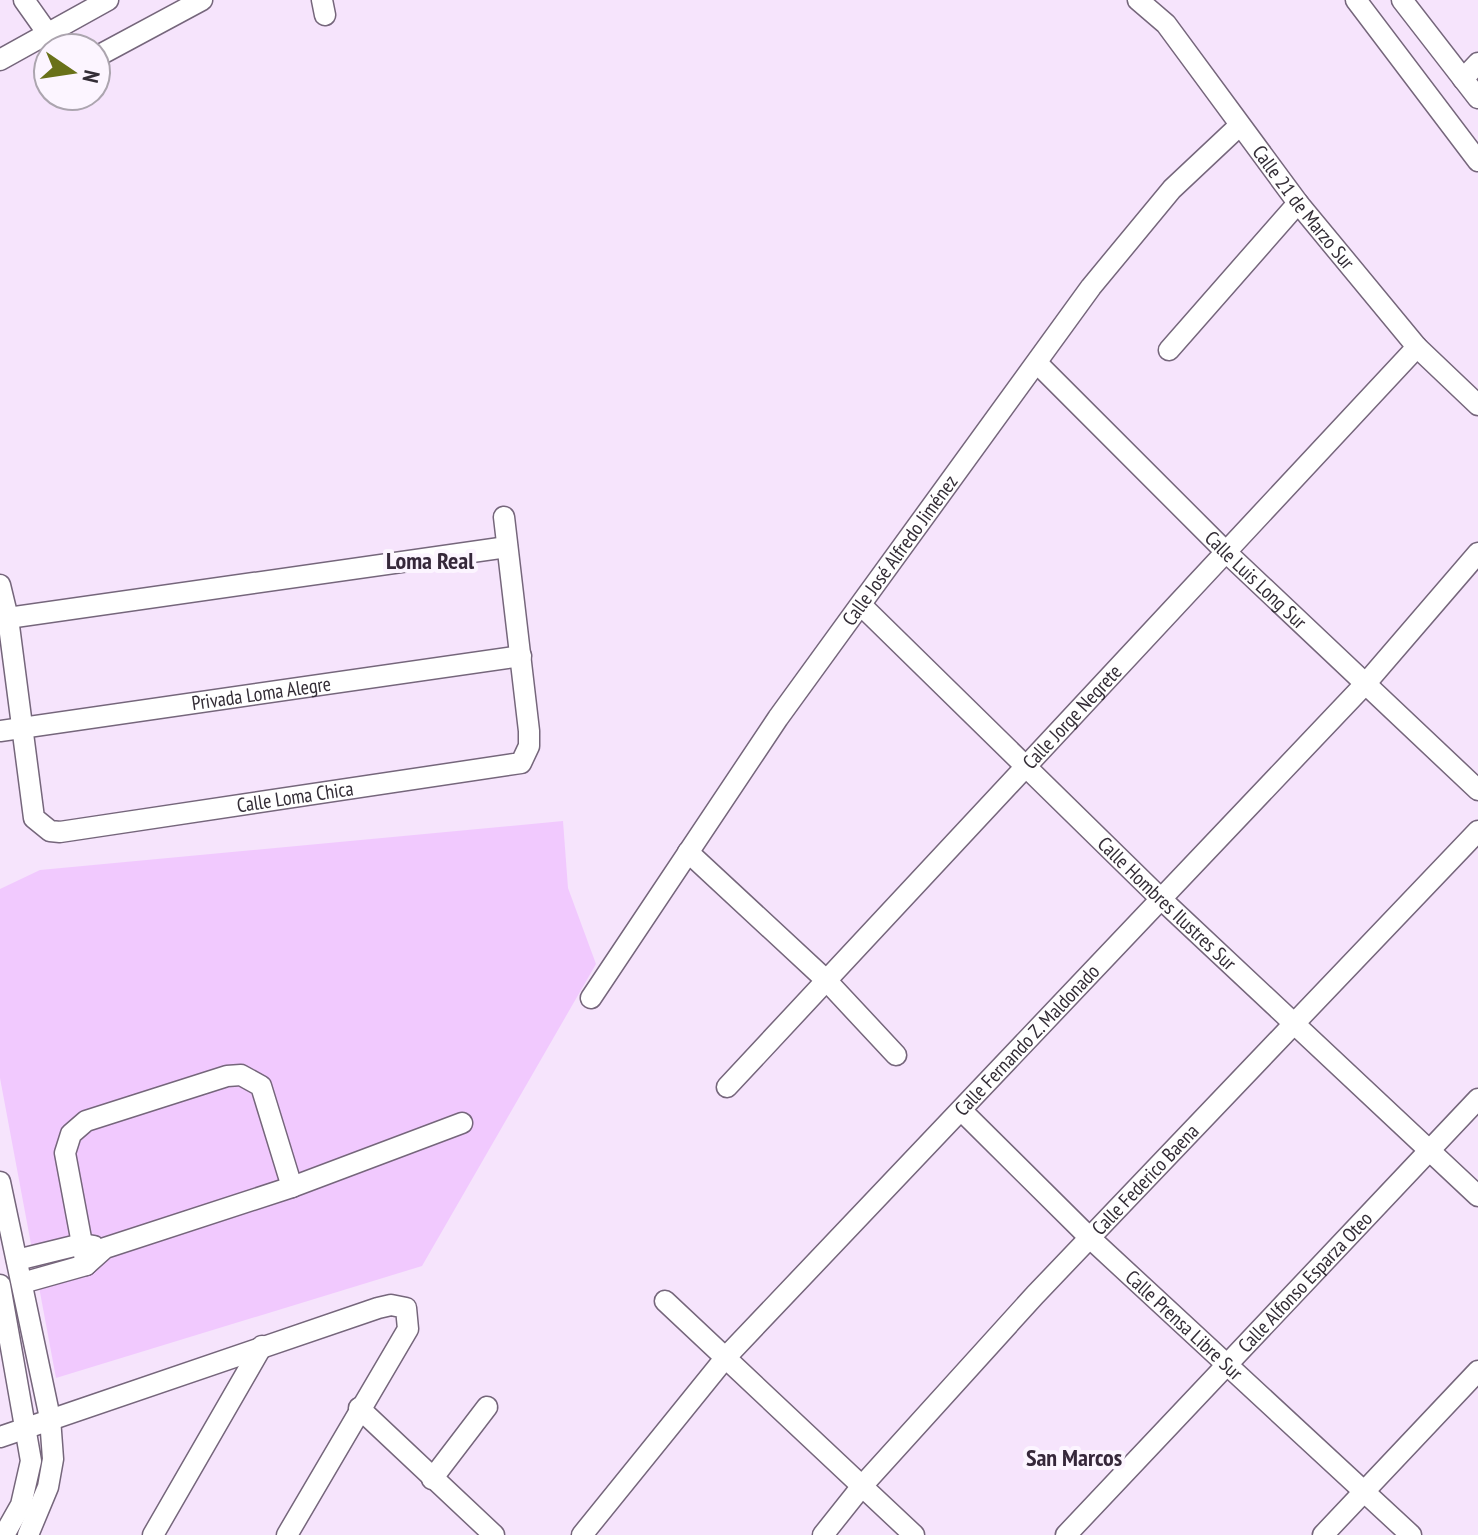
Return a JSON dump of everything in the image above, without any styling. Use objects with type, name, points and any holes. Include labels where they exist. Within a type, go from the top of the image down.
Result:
[{"type":"street","points":[[24,0],[47,32]]},
{"type":"street","points":[[65,32],[108,0]]},
{"type":"street","points":[[112,48],[202,0]]},
{"type":"street","name":"Calle 21 de Marzo Sur","points":[[1138,0],[1166,24],[1298,203],[1417,347],[1478,405]]},
{"type":"street","points":[[1356,0],[1478,161]]},
{"type":"street","points":[[1402,0],[1478,98]]},
{"type":"street","points":[[0,60],[32,49]]},
{"type":"street","points":[[1463,79],[1478,63]]},
{"type":"street","name":"Calle José Alfredo Jiménez","points":[[591,998],[778,718],[1037,363],[1139,226],[1239,126]]},
{"type":"street","points":[[1169,350],[1298,203]]},
{"type":"street","name":"Calle Jorge Negrete","points":[[727,1087],[1417,347]]},
{"type":"street","name":"Calle Luis Long Sur","points":[[1037,363],[1227,553],[1478,790]]},
{"type":"street","points":[[504,517],[521,656]]},
{"type":"street","points":[[8,618],[507,547]]},
{"type":"street","name":"Calle Fernando Z. Maldonado","points":[[582,1535],[726,1357],[1159,897],[1367,682],[1478,553]]},
{"type":"street","points":[[0,585],[24,727]]},
{"type":"street","name":"Calle Hombres Ilustres Sur","points":[[862,606],[1024,768],[1478,1196]]},
{"type":"street","name":"Privada Loma Alegre","points":[[0,731],[521,656]]},
{"type":"street","name":"Calle Loma Chica","points":[[24,727],[34,818],[39,825],[60,832],[511,766],[526,756],[529,731],[521,656]]},
{"type":"street","name":"Calle Federico Baena","points":[[823,1535],[862,1486],[1090,1238],[1478,831]]},
{"type":"street","points":[[688,852],[827,981],[896,1055]]},
{"type":"street","points":[[86,1265],[65,1153],[76,1127],[227,1076],[241,1075],[261,1086],[292,1187]]},
{"type":"street","name":"Calle Alfonso Esparza Oteo","points":[[1066,1535],[1478,1099]]},
{"type":"street","name":"Calle Prensa Libre Sur","points":[[961,1110],[1090,1238],[1411,1535]]},
{"type":"street","points":[[22,1283],[86,1265],[105,1248],[292,1187],[462,1123]]},
{"type":"street","points":[[0,1182],[4,1219],[17,1260],[50,1418],[53,1459],[48,1487],[28,1535]]},
{"type":"street","points":[[17,1260],[82,1244],[105,1248]]},
{"type":"street","points":[[0,1285],[4,1327],[31,1461],[21,1505],[4,1535]]},
{"type":"street","points":[[665,1301],[914,1535]]},
{"type":"street","points":[[0,1437],[378,1308],[391,1305],[406,1308],[408,1329],[287,1535]]},
{"type":"street","points":[[153,1535],[262,1346]]},
{"type":"street","points":[[1323,1535],[1478,1371]]},
{"type":"street","points":[[432,1479],[487,1407]]},
{"type":"street","points":[[359,1408],[494,1535]]},
{"type":"shaded area","points":[[563,821],[568,888],[596,964],[422,1266],[56,1378],[0,1078],[0,889],[40,870]]},
{"type":"district","name":"Loma Real","points":[[430,561]]},
{"type":"district","name":"San Marcos","points":[[1074,1458]]}]
